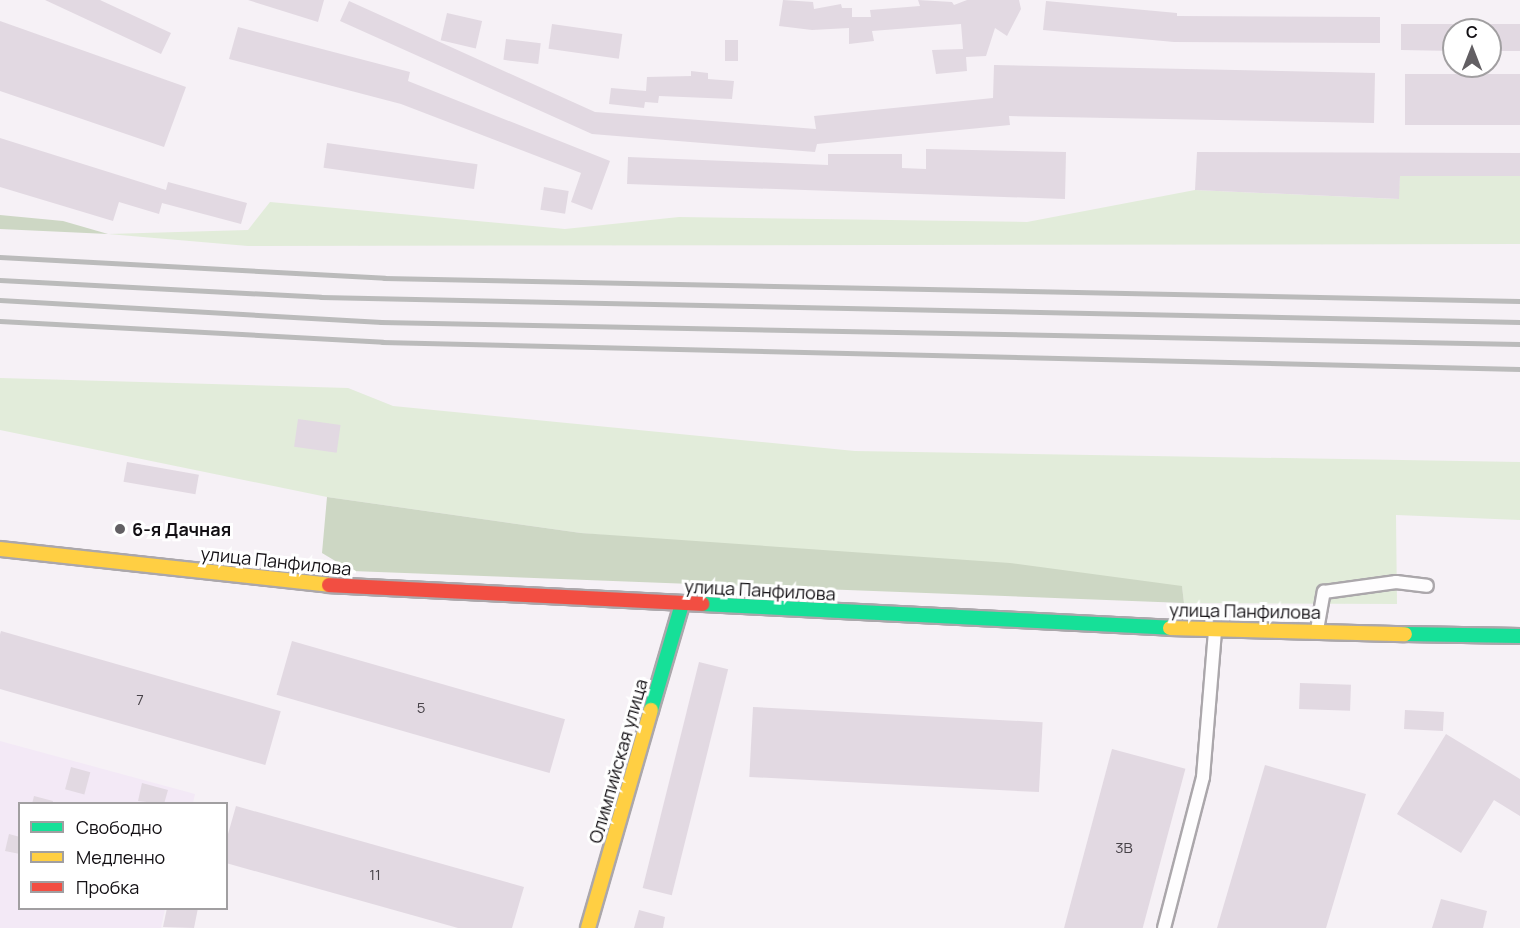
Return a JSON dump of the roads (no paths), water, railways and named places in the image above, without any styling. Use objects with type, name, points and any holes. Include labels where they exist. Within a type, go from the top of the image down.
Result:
[{"type":"main road","name":"улица Панфилова","points":[[0,549],[308,584],[1215,630],[1317,630],[1520,636]]},
{"type":"main road","name":"Олимпийская улица","points":[[588,928],[682,604]]},
{"type":"lane","points":[[1317,630],[1324,592],[1396,582],[1427,586]]},
{"type":"lane","points":[[1164,928],[1203,777],[1215,630]]},
{"type":"railway","points":[[0,257],[384,278],[1520,301]]},
{"type":"railway","points":[[0,280],[321,297],[1520,322]]},
{"type":"railway","points":[[0,300],[381,322],[1520,344]]},
{"type":"railway","points":[[0,321],[382,342],[1520,369]]},
{"type":"place","name":"6-я Дачная","points":[[120,529]]}]
